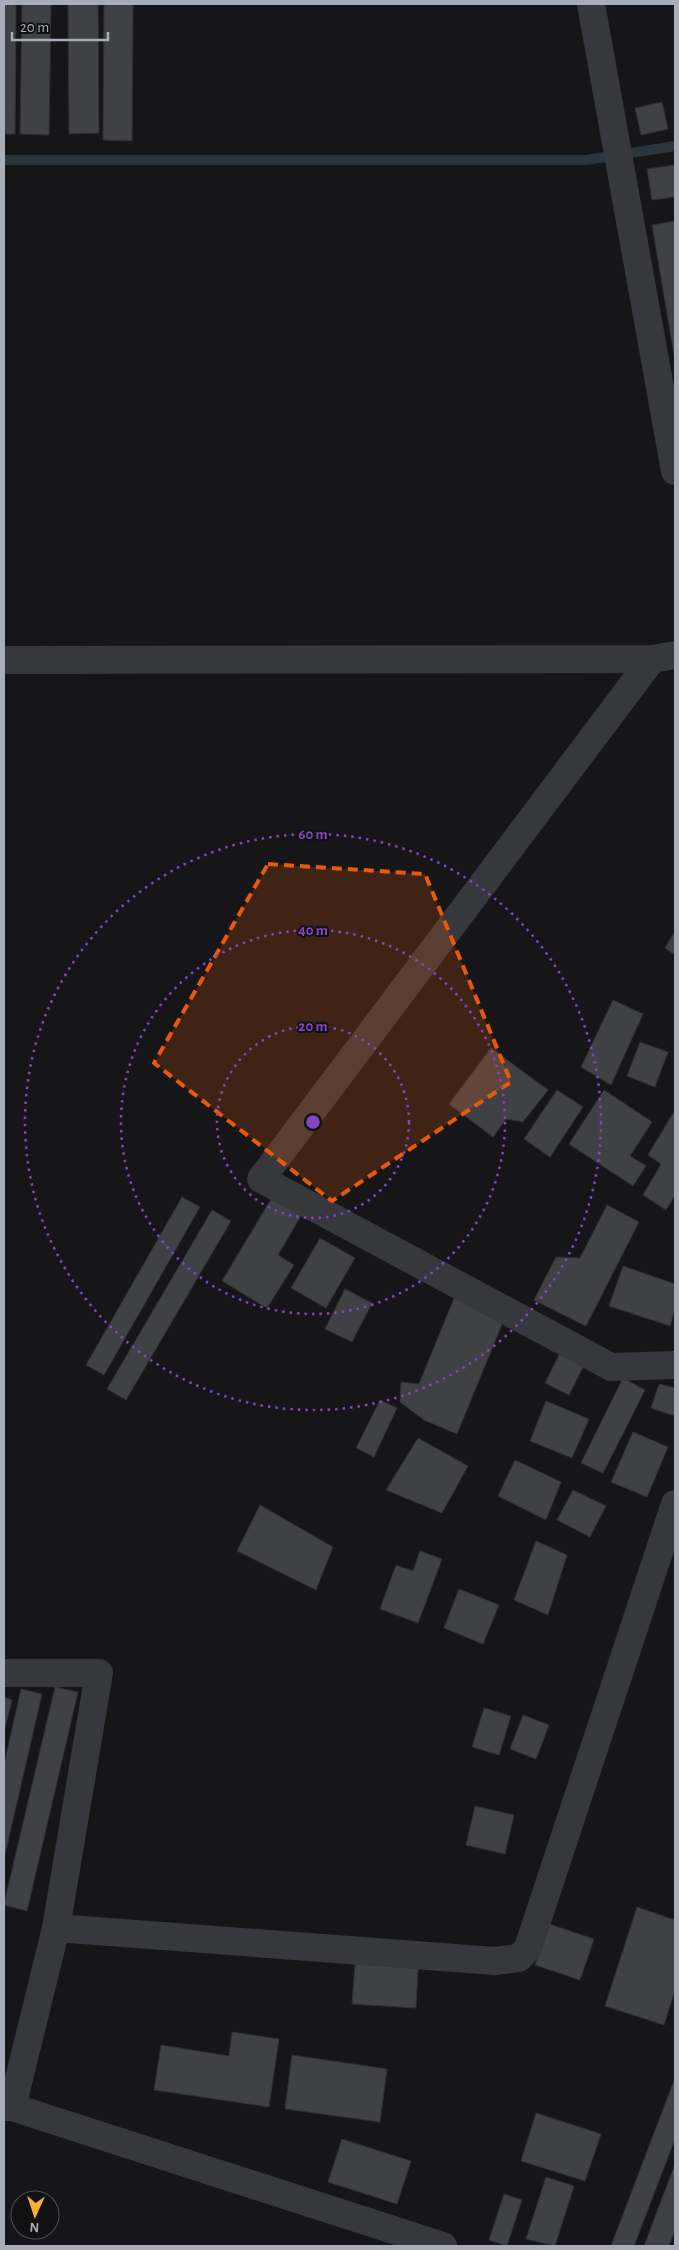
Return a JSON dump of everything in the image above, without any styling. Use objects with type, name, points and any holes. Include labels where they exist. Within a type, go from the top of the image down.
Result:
[{"type":"street","points":[[591,4],[675,471]]},
{"type":"street","points":[[4,660],[664,657]]},
{"type":"street","points":[[664,657],[261,1180],[611,1367],[675,1365]]},
{"type":"street","points":[[56,1928],[495,1961],[519,1958],[528,1948],[675,1504]]},
{"type":"street","points":[[4,1672],[99,1673],[56,1928],[8,2107],[443,2246]]},
{"type":"highlighted area","points":[[268,864],[425,874],[511,1082],[332,1201],[154,1063]]},
{"type":"building","points":[[4,4],[16,4],[15,134],[4,134]]},
{"type":"building","points":[[22,4],[51,4],[49,135],[20,134]]},
{"type":"building","points":[[68,4],[98,4],[99,133],[69,134]]},
{"type":"building","points":[[104,4],[133,4],[132,141],[103,140]]},
{"type":"building","points":[[662,102],[668,129],[641,135],[635,108]]},
{"type":"building","points":[[675,165],[675,197],[652,200],[647,169]]},
{"type":"building","points":[[675,221],[675,361],[652,225]]},
{"type":"building","points":[[675,931],[675,955],[665,948]]},
{"type":"building","points":[[613,1000],[643,1014],[611,1085],[581,1067]]},
{"type":"building","points":[[640,1042],[668,1052],[655,1087],[627,1076]]},
{"type":"building","points":[[491,1048],[548,1090],[523,1122],[506,1119],[493,1137],[449,1104]]},
{"type":"building","points":[[557,1090],[583,1107],[550,1157],[524,1139]]},
{"type":"building","points":[[604,1090],[652,1122],[630,1156],[646,1166],[633,1186],[569,1144]]},
{"type":"building","points":[[675,1110],[675,1195],[666,1210],[643,1195],[661,1164],[648,1155]]},
{"type":"building","points":[[273,1196],[302,1214],[278,1255],[294,1265],[267,1308],[222,1281]]},
{"type":"building","points":[[182,1197],[200,1207],[104,1375],[86,1365]]},
{"type":"building","points":[[607,1205],[639,1222],[586,1326],[534,1300],[556,1257],[580,1258]]},
{"type":"building","points":[[212,1210],[231,1221],[126,1400],[107,1389]]},
{"type":"building","points":[[320,1238],[355,1258],[326,1308],[291,1288]]},
{"type":"building","points":[[623,1266],[675,1284],[675,1308],[670,1326],[609,1306]]},
{"type":"building","points":[[345,1289],[372,1303],[352,1342],[325,1329]]},
{"type":"building","points":[[455,1296],[505,1317],[457,1434],[424,1420],[400,1402],[401,1382],[419,1384]]},
{"type":"building","points":[[560,1353],[584,1365],[569,1395],[545,1383]]},
{"type":"building","points":[[623,1378],[645,1390],[603,1473],[581,1463]]},
{"type":"building","points":[[659,1384],[675,1388],[675,1416],[651,1408]]},
{"type":"building","points":[[380,1400],[397,1408],[374,1457],[356,1448]]},
{"type":"building","points":[[546,1401],[589,1419],[572,1458],[530,1441]]},
{"type":"building","points":[[633,1432],[668,1447],[647,1497],[611,1482]]},
{"type":"building","points":[[418,1438],[468,1466],[442,1513],[386,1490]]},
{"type":"building","points":[[515,1460],[561,1482],[546,1520],[498,1496]]},
{"type":"building","points":[[573,1490],[606,1506],[590,1537],[557,1520]]},
{"type":"building","points":[[260,1505],[333,1547],[316,1590],[237,1551]]},
{"type":"building","points":[[536,1541],[567,1555],[548,1615],[514,1600]]},
{"type":"building","points":[[420,1551],[442,1559],[418,1623],[380,1609],[396,1565],[413,1571]]},
{"type":"building","points":[[459,1589],[499,1605],[483,1644],[444,1628]]},
{"type":"building","points":[[55,1687],[78,1692],[27,1911],[4,1904]]},
{"type":"building","points":[[21,1689],[42,1694],[4,1859],[4,1765]]},
{"type":"building","points":[[4,1697],[12,1700],[4,1732]]},
{"type":"building","points":[[484,1708],[511,1716],[499,1755],[472,1747]]},
{"type":"building","points":[[523,1715],[549,1725],[536,1759],[510,1749]]},
{"type":"building","points":[[475,1806],[514,1815],[505,1854],[466,1845]]},
{"type":"building","points":[[637,1907],[675,1920],[675,1990],[664,2025],[605,2006]]},
{"type":"building","points":[[549,1924],[594,1939],[580,1980],[535,1965]]},
{"type":"building","points":[[355,1964],[418,1968],[416,2008],[352,2004]]},
{"type":"building","points":[[232,2032],[279,2039],[269,2107],[154,2090],[161,2045],[229,2056]]},
{"type":"building","points":[[292,2055],[387,2069],[380,2122],[285,2109]]},
{"type":"building","points":[[675,2078],[675,2139],[634,2246],[611,2246]]},
{"type":"building","points":[[536,2113],[601,2134],[585,2181],[521,2161]]},
{"type":"building","points":[[342,2139],[411,2161],[397,2204],[328,2182]]},
{"type":"building","points":[[675,2164],[675,2229],[669,2246],[644,2246]]},
{"type":"building","points":[[546,2177],[574,2186],[555,2246],[526,2239]]},
{"type":"building","points":[[504,2194],[522,2200],[507,2246],[489,2240]]},
{"type":"waterway","points":[[4,160],[586,160],[675,146]]}]
